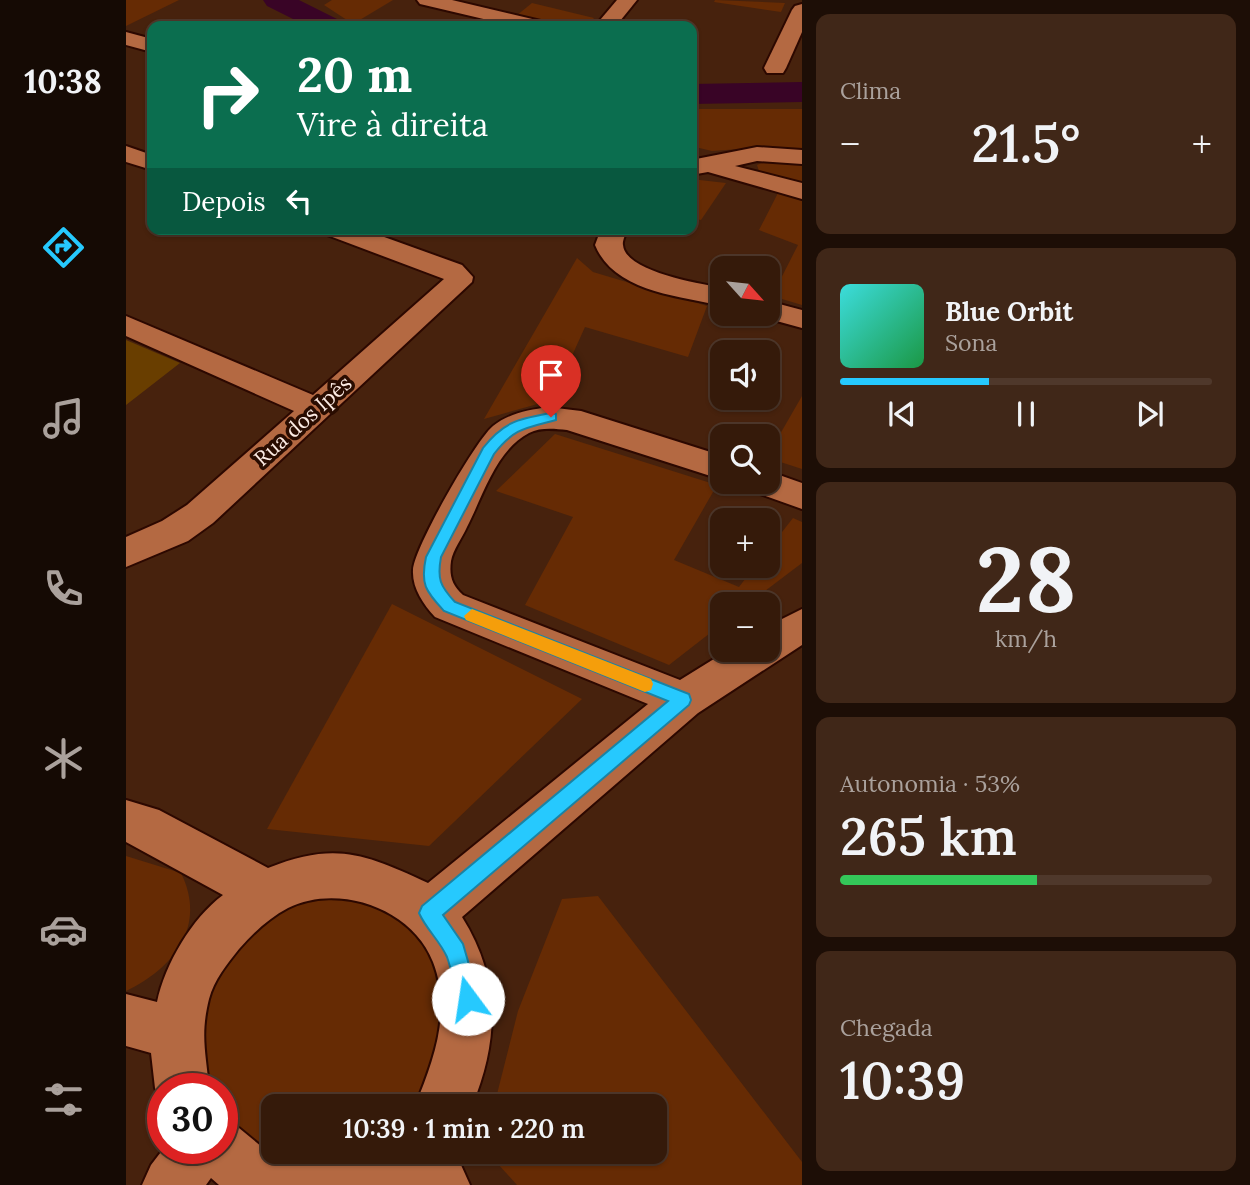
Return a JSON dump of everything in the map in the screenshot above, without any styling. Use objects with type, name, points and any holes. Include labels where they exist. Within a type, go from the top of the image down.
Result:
[{"type":"street","points":[[427,0],[517,21]]},
{"type":"street","points":[[610,21],[627,0]]},
{"type":"street","points":[[775,68],[802,10]]},
{"type":"street","points":[[126,38],[147,44]]},
{"type":"street","points":[[126,153],[147,161]]},
{"type":"street","points":[[697,166],[754,166],[802,157]]},
{"type":"street","points":[[754,166],[802,191]]},
{"type":"street","name":"Rua dos Ipês","points":[[126,553],[175,531],[200,514],[315,408],[455,287],[459,277],[452,271],[353,235]]},
{"type":"street","points":[[610,235],[607,248],[611,258],[621,267],[650,278],[710,294]]},
{"type":"street","points":[[780,314],[802,320]]},
{"type":"street","points":[[126,325],[315,408]]},
{"type":"street","points":[[683,700],[449,606],[439,597],[430,575],[433,557],[488,452],[500,436],[530,420],[551,417],[569,419],[710,464]]},
{"type":"street","points":[[780,488],[802,496]]},
{"type":"street","points":[[780,639],[802,625]]},
{"type":"street","points":[[429,913],[683,700],[743,662]]},
{"type":"street","points":[[126,821],[143,825],[266,893]]},
{"type":"street","points":[[177,1073],[175,1033],[184,989],[204,949],[232,917],[266,893],[309,877],[352,876],[394,888],[429,913],[456,951],[468,999],[465,1052],[448,1094]]},
{"type":"street","points":[[126,1020],[175,1033]]},
{"type":"street","points":[[171,1185],[187,1164]]},
{"type":"street","points":[[238,1164],[248,1172],[298,1185]]},
{"type":"street","points":[[305,1185],[357,1177],[379,1164]]},
{"type":"street","points":[[421,1164],[441,1185]]},
{"type":"shaded area","points":[[126,0],[179,0],[126,26]]},
{"type":"shaded area","points":[[332,0],[393,0],[358,21],[348,21],[324,5]]},
{"type":"shaded area","points":[[714,2],[785,3],[781,12]]},
{"type":"shaded area","points":[[532,3],[594,18],[591,21],[540,21],[516,16]]},
{"type":"shaded area","points":[[697,109],[802,109],[802,149],[766,147],[712,151],[697,147]]},
{"type":"shaded area","points":[[766,161],[802,162],[802,186],[760,174],[757,165]]},
{"type":"shaded area","points":[[697,180],[726,183],[701,220],[697,219]]},
{"type":"shaded area","points":[[779,191],[802,197],[802,305],[780,298],[780,280],[798,245],[759,230]]},
{"type":"shaded area","points":[[577,258],[593,272],[707,306],[688,357],[585,327],[552,400],[484,419]]},
{"type":"shaded area","points":[[802,396],[802,469],[780,462],[780,434]]},
{"type":"shaded area","points":[[555,434],[710,483],[712,494],[674,560],[710,575],[710,578],[717,578],[739,587],[746,578],[780,578],[780,535],[793,518],[802,522],[802,563],[764,592],[710,592],[710,633],[669,665],[525,605],[573,517],[496,491]]},
{"type":"shaded area","points":[[392,604],[582,699],[429,846],[267,829]]},
{"type":"shaded area","points":[[126,856],[181,873],[188,892],[190,911],[188,928],[171,958],[143,982],[126,991]]},
{"type":"shaded area","points":[[349,889],[415,920],[452,989],[424,1094],[261,1094],[261,1147],[238,1135],[238,1073],[199,1073],[196,999],[274,904]]},
{"type":"shaded area","points":[[598,896],[802,1162],[802,1185],[517,1185],[498,1164],[667,1164],[667,1094],[497,1094],[518,1011],[562,899]]},
{"type":"building","points":[[126,340],[180,363],[126,405]]},
{"type":"waterway","points":[[277,0],[319,21]]},
{"type":"waterway","points":[[697,94],[802,92]]},
{"type":"slow traffic","points":[[472,616],[645,684]]},
{"type":"route","points":[[468,999],[456,951],[429,913],[683,700],[449,606],[434,589],[430,575],[433,557],[488,452],[500,436],[517,424],[551,417]]}]
